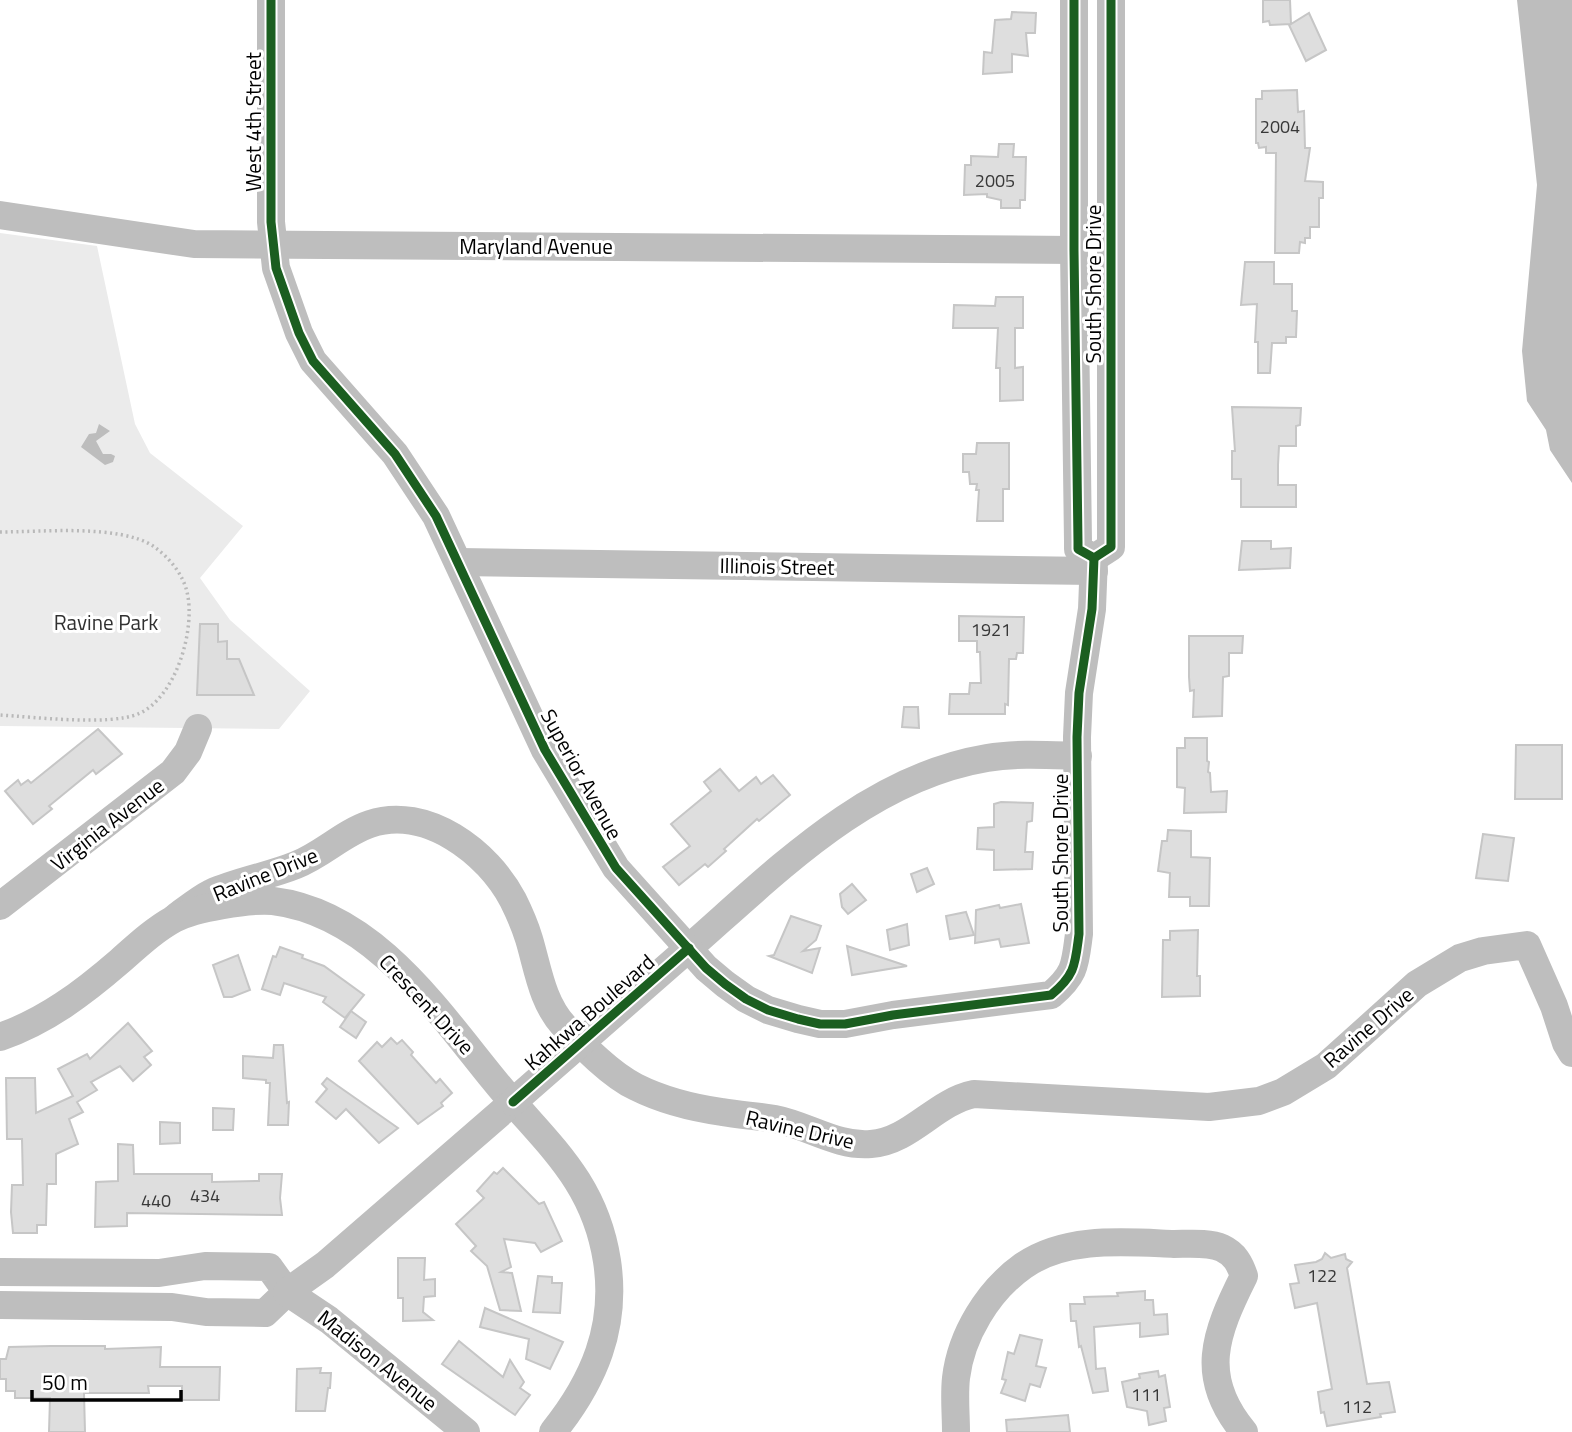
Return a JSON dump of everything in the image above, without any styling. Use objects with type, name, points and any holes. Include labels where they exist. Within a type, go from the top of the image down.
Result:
[{"type":"street","name":"West 4th Street","points":[[271,0],[270,218],[273,244]]},
{"type":"street","name":"South Shore Drive","points":[[1074,0],[1078,549],[1094,565]]},
{"type":"street","name":"South Shore Drive","points":[[1068,978],[1076,964],[1079,934],[1079,693],[1088,643],[1094,565],[1111,547],[1111,0]]},
{"type":"street","name":"Maryland Avenue","points":[[0,215],[181,242],[1074,250]]},
{"type":"street","name":"Superior Avenue","points":[[273,244],[283,292],[313,361],[395,454],[436,516],[558,774],[616,869],[706,968],[746,999],[768,1010],[820,1024],[845,1024],[892,1015],[1051,995],[1068,978]]},
{"type":"street","name":"Illinois Street","points":[[459,562],[1094,565]]},
{"type":"street","name":"Virginia Avenue","points":[[0,906],[173,772],[188,752],[198,728]]},
{"type":"street","name":"Kahkwa Boulevard","points":[[0,1305],[172,1307],[265,1313],[287,1292],[325,1265],[791,858],[853,812],[878,797],[933,773],[984,758],[1013,754],[1077,756]]},
{"type":"street","name":"Ravine Drive","points":[[176,917],[209,894],[303,862],[370,824],[409,820],[425,824],[483,859],[511,897],[520,915],[528,934],[543,991],[554,1013],[600,1060],[634,1086],[658,1096],[720,1112],[799,1125],[844,1142],[872,1144],[902,1136],[945,1105],[960,1097],[974,1094],[1209,1107],[1259,1101],[1283,1092],[1326,1066],[1417,984],[1460,958],[1483,951],[1527,945],[1554,1006],[1560,1030],[1572,1053]]},
{"type":"street","name":"Crescent Drive","points":[[0,1037],[44,1019],[176,917],[223,905],[271,901],[318,913],[343,926],[402,971],[543,1134],[573,1173],[594,1212],[607,1261],[608,1322],[602,1346],[582,1394],[553,1432]]},
{"type":"street","points":[[956,1432],[956,1377],[965,1342],[977,1318],[1005,1282],[1023,1266],[1043,1254],[1068,1247],[1143,1241],[1221,1247],[1238,1260],[1244,1276],[1216,1343],[1215,1369],[1220,1393],[1232,1418],[1244,1432]]},
{"type":"street","points":[[0,1272],[159,1273],[232,1265],[269,1267],[287,1292]]},
{"type":"street","points":[[186,1268],[186,1310]]},
{"type":"street","name":"Madison Avenue","points":[[287,1292],[330,1320],[466,1432]]},
{"type":"path","points":[[0,531],[95,531],[127,535],[153,546],[178,570],[188,593],[188,620],[183,657],[173,678],[158,699],[140,713],[114,720],[0,715]]},
{"type":"green space","name":"Ravine Park","points":[[0,233],[97,246],[135,424],[150,453],[243,526],[200,578],[230,620],[310,691],[279,729],[0,726]]},
{"type":"shaded area","points":[[1517,0],[1572,0],[1572,483],[1550,450],[1546,430],[1527,401],[1522,351],[1537,185]]},
{"type":"shaded area","points":[[99,424],[110,431],[96,441],[103,454],[115,456],[113,462],[105,465],[81,447],[89,434],[96,433]]},
{"type":"building","points":[[1263,0],[1290,0],[1291,24],[1270,25],[1269,21],[1263,22]]},
{"type":"building","points":[[1012,12],[1036,13],[1035,33],[1026,33],[1028,56],[1012,54],[1012,72],[983,74],[984,52],[992,53],[995,20],[1011,19]]},
{"type":"building","points":[[1309,13],[1326,50],[1306,61],[1289,25]]},
{"type":"building","points":[[1297,90],[1298,112],[1304,111],[1305,148],[1310,148],[1305,181],[1323,182],[1323,198],[1319,198],[1319,227],[1310,227],[1310,238],[1305,238],[1305,243],[1300,242],[1299,253],[1275,253],[1276,153],[1266,153],[1266,147],[1259,148],[1256,143],[1256,99],[1262,99],[1262,91]]},
{"type":"building","points":[[999,144],[1014,144],[1013,157],[1026,157],[1025,200],[1020,200],[1020,208],[1001,208],[1001,200],[987,197],[987,194],[964,195],[965,165],[971,165],[971,156],[998,157]]},
{"type":"building","points":[[1245,262],[1274,262],[1274,284],[1292,284],[1292,311],[1297,311],[1296,337],[1286,337],[1286,343],[1272,343],[1270,373],[1258,373],[1258,342],[1255,342],[1257,304],[1241,305]]},
{"type":"building","points":[[996,297],[1023,297],[1023,328],[1015,328],[1015,368],[1023,367],[1023,400],[1000,401],[1000,368],[996,368],[998,328],[953,328],[954,305],[995,306]]},
{"type":"building","points":[[1232,407],[1301,408],[1300,425],[1296,426],[1296,446],[1279,446],[1278,465],[1278,485],[1296,485],[1296,507],[1241,507],[1241,479],[1232,479],[1232,451],[1235,451]]},
{"type":"building","points":[[977,443],[1009,443],[1009,489],[1003,489],[1003,521],[977,521],[979,490],[976,490],[977,484],[970,484],[969,472],[963,472],[963,454],[976,454]]},
{"type":"building","points":[[1242,541],[1271,541],[1271,549],[1291,548],[1290,568],[1239,570]]},
{"type":"building","points":[[959,616],[1024,617],[1023,653],[1017,653],[1016,659],[1009,659],[1008,705],[1005,704],[1005,714],[949,714],[950,694],[969,694],[970,683],[981,683],[977,641],[959,641]]},
{"type":"building","points":[[200,624],[218,624],[218,642],[227,641],[227,659],[239,659],[254,695],[197,695]]},
{"type":"building","points":[[1189,636],[1243,636],[1242,653],[1229,653],[1229,676],[1223,677],[1222,716],[1193,717],[1194,690],[1190,691]]},
{"type":"building","points":[[904,707],[918,707],[919,728],[902,727]]},
{"type":"building","points":[[98,729],[122,754],[96,774],[93,770],[49,806],[52,809],[33,824],[5,791],[18,780],[21,785],[28,780],[31,783]]},
{"type":"building","points":[[1185,738],[1207,738],[1211,792],[1227,791],[1226,812],[1184,813],[1185,788],[1177,787],[1177,748],[1185,748]]},
{"type":"building","points":[[1516,745],[1562,745],[1562,799],[1515,799]]},
{"type":"building","points":[[720,769],[739,791],[756,777],[761,784],[773,775],[790,795],[759,821],[757,819],[708,867],[705,864],[679,885],[663,867],[690,846],[671,824],[711,791],[704,782]]},
{"type":"building","points":[[1033,803],[1032,821],[1027,822],[1025,852],[1033,852],[1032,869],[994,870],[994,850],[977,849],[978,828],[994,827],[994,804]]},
{"type":"building","points":[[1168,830],[1191,831],[1191,857],[1210,858],[1209,906],[1190,906],[1190,897],[1169,897],[1170,873],[1158,871],[1162,841],[1167,841]]},
{"type":"building","points":[[1483,834],[1514,838],[1508,881],[1476,878]]},
{"type":"building","points":[[927,868],[934,884],[917,892],[911,874]]},
{"type":"building","points":[[852,884],[866,900],[848,914],[842,907],[840,894]]},
{"type":"building","points":[[1021,904],[1029,943],[1001,947],[999,939],[975,943],[976,910]]},
{"type":"building","points":[[966,912],[974,935],[950,939],[946,916]]},
{"type":"building","points":[[791,916],[821,926],[816,940],[803,951],[820,948],[812,973],[769,956],[774,955]]},
{"type":"building","points":[[907,924],[909,945],[890,950],[887,930]]},
{"type":"building","points":[[1198,930],[1197,976],[1200,976],[1200,996],[1162,997],[1163,940],[1170,940],[1170,931]]},
{"type":"building","points":[[847,946],[907,966],[852,975]]},
{"type":"building","points":[[280,947],[324,966],[364,995],[345,1018],[323,1002],[326,997],[284,983],[280,995],[262,989],[273,956],[276,957]]},
{"type":"building","points":[[238,955],[250,990],[224,997],[213,965]]},
{"type":"building","points":[[351,1011],[366,1022],[356,1038],[340,1027]]},
{"type":"building","points":[[128,1023],[152,1051],[144,1057],[151,1065],[133,1081],[120,1066],[91,1082],[97,1090],[77,1102],[83,1112],[69,1119],[78,1144],[56,1154],[56,1184],[47,1184],[46,1225],[37,1225],[37,1233],[13,1233],[12,1185],[23,1185],[22,1139],[7,1139],[6,1078],[35,1078],[36,1113],[73,1096],[58,1069],[87,1054],[90,1059]]},
{"type":"building","points":[[391,1038],[397,1044],[402,1040],[413,1052],[411,1055],[436,1083],[440,1079],[452,1093],[441,1103],[443,1106],[418,1124],[359,1061],[377,1042],[382,1047]]},
{"type":"building","points":[[274,1045],[283,1045],[287,1103],[289,1102],[288,1125],[268,1125],[270,1083],[266,1083],[266,1080],[243,1078],[243,1056],[273,1058]]},
{"type":"building","points":[[327,1078],[398,1128],[379,1143],[346,1109],[336,1119],[316,1102],[327,1089],[322,1084]]},
{"type":"building","points":[[213,1108],[234,1109],[233,1130],[213,1130]]},
{"type":"building","points":[[160,1122],[180,1123],[180,1143],[160,1144]]},
{"type":"building","points":[[118,1144],[133,1145],[134,1174],[212,1174],[212,1182],[259,1181],[259,1174],[282,1174],[282,1215],[127,1213],[127,1226],[95,1227],[96,1182],[118,1181]]},
{"type":"building","points":[[503,1168],[539,1204],[544,1202],[562,1241],[541,1252],[535,1243],[504,1239],[511,1267],[501,1272],[512,1273],[521,1311],[500,1310],[487,1266],[471,1251],[476,1246],[456,1224],[484,1198],[477,1191],[494,1172],[497,1174]]},
{"type":"building","points":[[1325,1253],[1331,1258],[1345,1254],[1346,1259],[1352,1262],[1347,1268],[1367,1384],[1389,1382],[1395,1412],[1327,1426],[1324,1412],[1321,1413],[1318,1392],[1332,1389],[1317,1303],[1295,1308],[1290,1284],[1299,1283],[1295,1265],[1316,1262],[1322,1259]]},
{"type":"building","points":[[398,1258],[425,1258],[424,1280],[435,1279],[435,1296],[424,1297],[423,1312],[433,1320],[403,1321],[403,1298],[398,1298]]},
{"type":"building","points":[[538,1276],[552,1277],[552,1283],[562,1283],[560,1313],[533,1312]]},
{"type":"building","points":[[1145,1291],[1145,1300],[1153,1300],[1154,1315],[1167,1314],[1168,1334],[1140,1337],[1140,1323],[1094,1327],[1096,1369],[1105,1368],[1108,1391],[1093,1393],[1081,1346],[1079,1347],[1076,1321],[1071,1321],[1070,1304],[1085,1304],[1084,1297],[1118,1296],[1117,1293]]},
{"type":"building","points":[[485,1308],[563,1342],[550,1369],[526,1359],[529,1339],[480,1327]]},
{"type":"building","points":[[1020,1335],[1042,1340],[1036,1366],[1046,1368],[1040,1387],[1030,1384],[1025,1401],[1001,1393],[1006,1380],[1002,1379],[1008,1352],[1014,1354]]},
{"type":"building","points":[[459,1341],[503,1377],[510,1360],[524,1382],[520,1388],[530,1395],[515,1415],[442,1364]]},
{"type":"building","points":[[105,1346],[105,1349],[161,1347],[160,1367],[220,1367],[219,1400],[182,1400],[182,1386],[148,1386],[149,1393],[84,1393],[85,1432],[49,1432],[50,1398],[15,1398],[15,1391],[6,1391],[6,1379],[0,1379],[0,1359],[6,1359],[9,1347]]},
{"type":"building","points":[[321,1368],[320,1373],[331,1373],[325,1411],[296,1411],[297,1369]]},
{"type":"building","points":[[1158,1371],[1159,1377],[1165,1375],[1170,1407],[1164,1408],[1166,1421],[1149,1425],[1147,1411],[1127,1407],[1122,1382],[1140,1378],[1139,1374]]},
{"type":"building","points":[[1068,1415],[1070,1432],[1007,1432],[1006,1420]]},
{"type":"cycle path","points":[[271,0],[271,222],[276,268],[299,333],[313,361],[395,454],[436,516],[545,750],[616,868],[706,968],[746,999],[768,1010],[798,1019],[820,1024],[845,1024],[893,1015],[1051,995],[1065,981],[1073,968],[1079,934],[1077,737],[1079,693],[1092,609],[1094,558]]},
{"type":"cycle path","points":[[1074,0],[1078,549],[1094,558],[1111,547],[1111,0]]},
{"type":"cycle path","points":[[513,1102],[689,948]]}]
